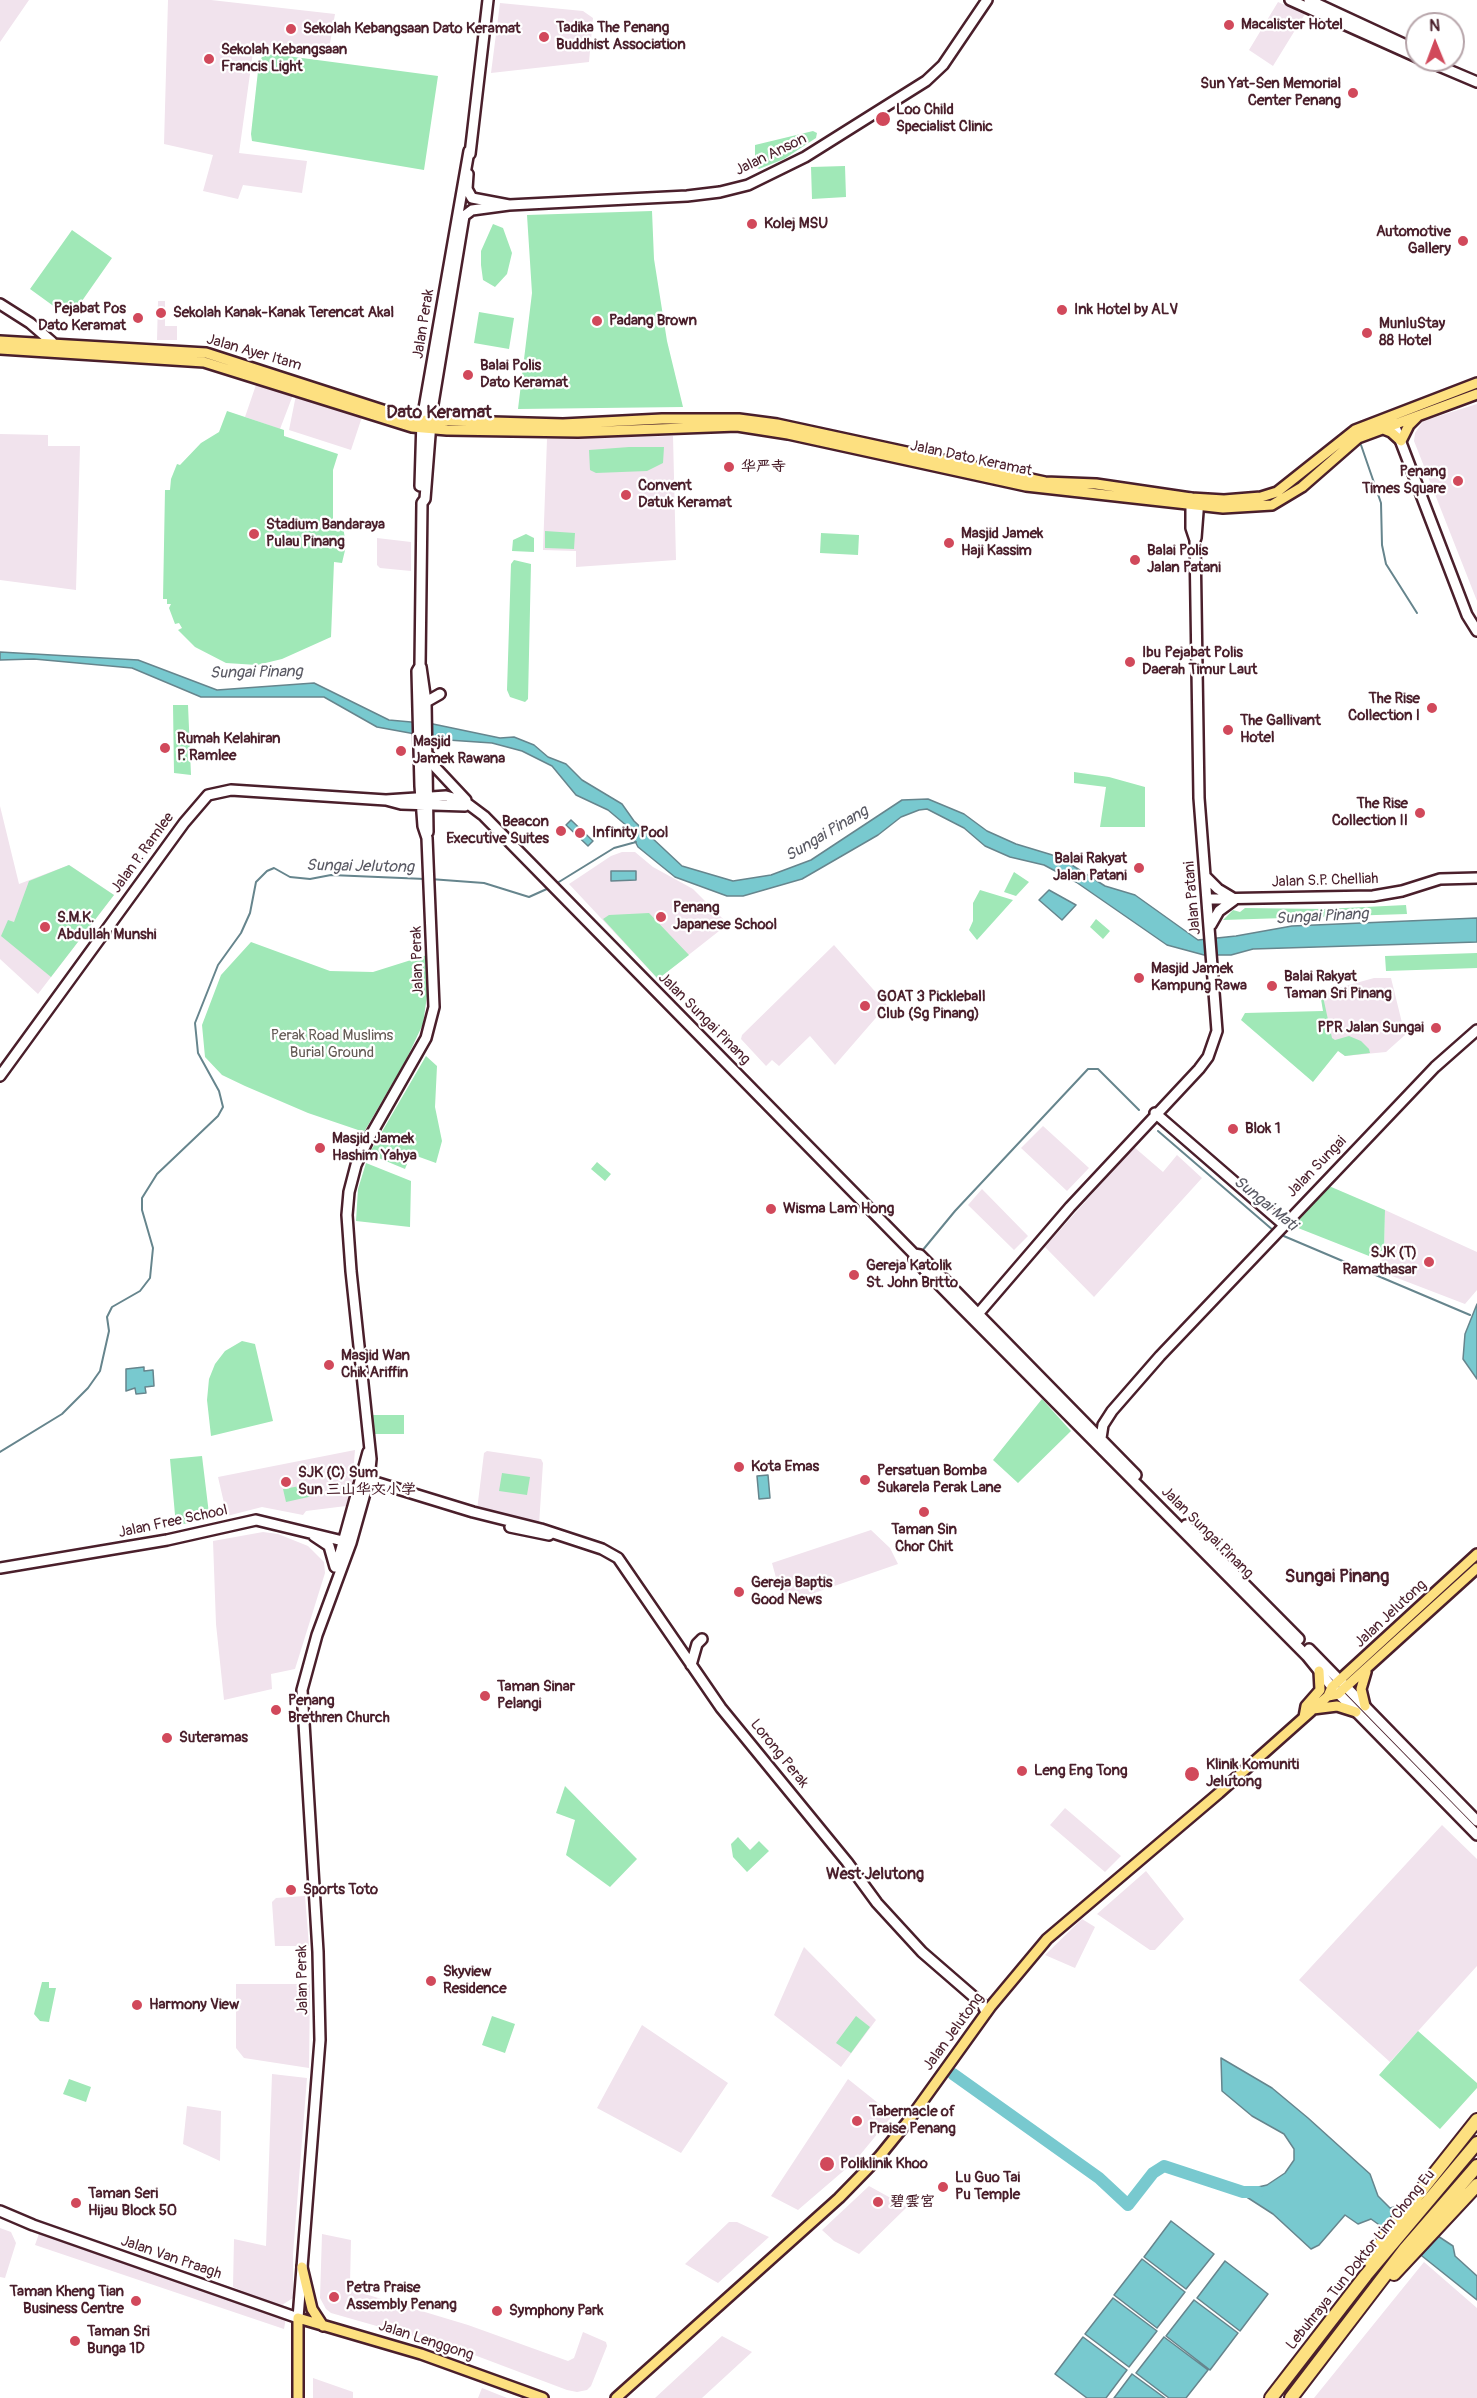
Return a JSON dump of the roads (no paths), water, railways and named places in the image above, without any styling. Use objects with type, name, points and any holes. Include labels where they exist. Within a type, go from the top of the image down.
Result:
[{"type":"highway","points":[[1409,2214],[1477,2120]]},
{"type":"highway","name":"Lebuhraya Tun Doktor Lim Chong Eu","points":[[1271,2398],[1366,2275],[1409,2214],[1477,2143]]},
{"type":"highway","name":"Lebuhraya Tun Doktor Lim Chong Eu","points":[[1291,2398],[1378,2284],[1409,2252],[1477,2166]]},
{"type":"highway","points":[[1430,2226],[1477,2185]]},
{"type":"main road","name":"Jalan Perak","points":[[298,2398],[302,2267],[320,2040],[318,1952],[302,1690],[307,1665],[338,1580],[341,1568],[339,1557],[348,1542],[365,1496],[368,1452],[351,1272],[347,1202],[359,1158],[382,1113],[421,1049],[433,1017],[435,994],[428,889],[423,670],[420,666],[422,503],[419,498],[426,425],[469,151],[488,0]]},
{"type":"main road","name":"Jalan Anson","points":[[509,205],[679,197],[720,192],[748,185],[805,158],[926,81],[943,65],[987,0]]},
{"type":"main road","points":[[1290,0],[1405,52]]},
{"type":"main road","points":[[1309,0],[1405,44]]},
{"type":"main road","points":[[1453,72],[1477,82]]},
{"type":"main road","name":"Jalan Perak","points":[[469,151],[468,194],[479,201],[509,205]]},
{"type":"main road","name":"Jalan Perak","points":[[426,425],[464,216],[472,210],[509,205]]},
{"type":"main road","points":[[0,304],[30,322],[52,342]]},
{"type":"main road","name":"Jalan Ayer Itam","points":[[0,341],[52,342],[206,353],[426,425]]},
{"type":"main road","name":"Jalan Ayer Itam","points":[[0,349],[204,362],[392,422],[426,425]]},
{"type":"main road","name":"Jalan Dato Keramat","points":[[1195,503],[1246,499],[1277,492],[1312,467],[1345,436],[1477,383]]},
{"type":"main road","name":"Jalan Dato Keramat","points":[[426,425],[587,432],[743,427],[1026,486],[1243,508],[1272,505],[1302,487],[1348,444],[1381,428],[1392,419],[1477,394]]},
{"type":"main road","points":[[1401,441],[1409,425],[1422,412]]},
{"type":"main road","points":[[1392,419],[1467,615],[1477,631]]},
{"type":"main road","points":[[1381,428],[1391,432],[1401,441]]},
{"type":"main road","name":"Jalan Patani","points":[[975,1314],[1024,1255],[1028,1255],[1155,1113],[1198,1069],[1214,1041],[1218,1021],[1199,798],[1195,503]]},
{"type":"main road","points":[[422,703],[440,694]]},
{"type":"main road","name":"Jalan Perak","points":[[422,703],[426,716],[423,737],[426,751],[425,800]]},
{"type":"main road","name":"Jalan Sungai Pinang","points":[[426,751],[436,768],[471,807],[545,878],[914,1254],[920,1255],[1319,1671],[1477,1821]]},
{"type":"main road","name":"Jalan P. Ramlee","points":[[0,1076],[184,823],[208,795],[231,790],[386,800],[401,804],[425,800]]},
{"type":"main road","points":[[425,800],[471,807]]},
{"type":"main road","points":[[1206,877],[1218,889],[1236,899],[1219,911],[1211,930]]},
{"type":"main road","name":"Jalan S.P. Chelliah","points":[[1208,899],[1373,896],[1402,891],[1440,879],[1477,878]]},
{"type":"main road","name":"Jalan Sungai","points":[[1101,1438],[1103,1425],[1112,1411],[1270,1238],[1435,1067],[1477,1030]]},
{"type":"main road","points":[[1155,1113],[1282,1225]]},
{"type":"main road","name":"Jalan Sungai Pinang","points":[[975,1314],[1101,1438],[1337,1689]]},
{"type":"main road","name":"Jalan Sungai","points":[[1083,1420],[1095,1423],[1112,1411]]},
{"type":"main road","name":"Jalan Perak","points":[[348,1542],[365,1478]]},
{"type":"main road","name":"Lorong Perak","points":[[365,1478],[587,1544],[618,1558],[721,1708],[887,1915],[932,1961],[986,2007]]},
{"type":"main road","name":"Lorong Perak","points":[[365,1496],[370,1489],[380,1487],[486,1521],[539,1535],[554,1535]]},
{"type":"main road","name":"Jalan Free School","points":[[0,1568],[167,1540],[250,1521],[310,1532],[348,1542]]},
{"type":"main road","points":[[310,1532],[332,1551],[338,1580]]},
{"type":"main road","name":"Jalan Jelutong","points":[[616,2398],[838,2198],[879,2157],[909,2120],[986,2007],[1031,1956],[1065,1923],[1220,1793],[1337,1689],[1477,1554]]},
{"type":"main road","name":"Jalan Jelutong","points":[[1337,1689],[1367,1669],[1477,1568]]},
{"type":"main road","points":[[691,1665],[697,1644],[702,1639]]},
{"type":"main road","points":[[1313,1709],[1340,1706],[1360,1709],[1361,1689],[1367,1669]]},
{"type":"main road","points":[[1304,1717],[1306,1706],[1320,1690],[1319,1671]]},
{"type":"main road","name":"Jalan Sungai Pinang","points":[[1360,1709],[1477,1835]]},
{"type":"main road","name":"Jalan Van Praagh","points":[[0,2211],[33,2226],[301,2319]]},
{"type":"main road","name":"Jalan Van Praagh","points":[[0,2217],[26,2226],[33,2226]]},
{"type":"main road","points":[[302,2267],[306,2276],[312,2309],[324,2327]]},
{"type":"main road","name":"Jalan Lenggong","points":[[301,2319],[421,2354],[543,2398]]},
{"type":"water","points":[[0,652],[138,660],[217,690],[314,683],[389,720],[433,724],[500,738],[514,737],[534,745],[548,757],[566,764],[582,780],[622,804],[634,821],[682,866],[733,881],[771,875],[811,860],[902,800],[928,799],[964,814],[987,831],[1016,844],[1059,857],[1105,886],[1135,895],[1198,940],[1292,926],[1477,918],[1477,942],[1253,949],[1231,955],[1204,955],[1167,945],[1076,882],[1044,865],[1010,857],[985,846],[964,828],[927,809],[901,817],[878,835],[802,879],[743,896],[727,896],[675,877],[638,847],[627,826],[608,810],[576,795],[552,766],[522,751],[492,743],[448,740],[377,727],[324,697],[201,697],[132,668],[34,659],[0,660]]},
{"type":"water","name":"Infinity Pool","points":[[571,820],[593,841],[588,846],[566,825]]},
{"type":"water","points":[[611,871],[636,871],[636,880],[611,881]]},
{"type":"water","points":[[1049,890],[1076,905],[1062,920],[1039,900]]},
{"type":"water","points":[[1477,1304],[1477,1379],[1463,1359],[1465,1334]]},
{"type":"water","points":[[144,1367],[144,1371],[153,1370],[154,1386],[145,1387],[146,1393],[136,1394],[135,1388],[126,1391],[126,1369]]},
{"type":"water","points":[[768,1475],[770,1498],[759,1499],[757,1476]]},
{"type":"water","points":[[1221,2058],[1272,2088],[1308,2118],[1370,2174],[1378,2196],[1390,2208],[1394,2207],[1453,2246],[1455,2256],[1477,2276],[1477,2300],[1371,2219],[1358,2224],[1345,2215],[1319,2245],[1311,2249],[1273,2214],[1242,2194],[1245,2190],[1267,2185],[1285,2173],[1294,2160],[1294,2149],[1284,2134],[1252,2116],[1222,2091]]},
{"type":"water","points":[[1171,2221],[1214,2254],[1186,2289],[1144,2257]]},
{"type":"water","points":[[1142,2259],[1185,2292],[1157,2328],[1114,2295]]},
{"type":"water","points":[[1225,2261],[1268,2294],[1240,2331],[1197,2298]]},
{"type":"water","points":[[1113,2298],[1157,2331],[1129,2367],[1085,2334]]},
{"type":"water","points":[[1194,2300],[1238,2333],[1210,2370],[1166,2336]]},
{"type":"water","points":[[1083,2337],[1127,2370],[1106,2398],[1087,2398],[1055,2374]]},
{"type":"water","points":[[1164,2337],[1208,2370],[1186,2398],[1169,2398],[1136,2373]]},
{"type":"water","points":[[1132,2374],[1165,2398],[1114,2398]]},
{"type":"waterway","points":[[1361,445],[1381,503],[1382,545],[1386,564],[1417,613]]},
{"type":"waterway","name":"Sungai Jelutong","points":[[554,885],[614,848],[636,842]]},
{"type":"waterway","name":"Sungai Jelutong","points":[[0,1452],[62,1414],[88,1388],[100,1371],[109,1331],[107,1317],[112,1307],[140,1291],[150,1278],[153,1248],[142,1210],[142,1198],[157,1174],[218,1116],[223,1107],[219,1091],[198,1053],[195,1023],[218,965],[241,933],[250,913],[256,882],[267,871],[274,868],[290,877],[310,879],[331,875],[425,879]]},
{"type":"waterway","name":"Sungai Jelutong","points":[[430,879],[484,883],[529,897],[549,888]]},
{"type":"waterway","name":"Sungai Mati","points":[[922,1251],[955,1211],[1088,1069],[1098,1069],[1139,1110]]},
{"type":"waterway","name":"Sungai Mati","points":[[1158,1131],[1274,1231]]},
{"type":"waterway","name":"Sungai Mati","points":[[1279,1234],[1470,1315]]},
{"type":"waterway","points":[[953,2074],[1099,2178],[1128,2205],[1153,2173],[1164,2166],[1243,2192],[1258,2192]]},
{"type":"place","name":"Macalister Hotel","points":[[1229,25]]},
{"type":"place","name":"Sekolah Kebangsaan Dato Keramat","points":[[291,29]]},
{"type":"place","name":"Tadika The Penang Buddhist Association","points":[[544,37]]},
{"type":"place","name":"Sekolah Kebangsaan Francis Light","points":[[209,59]]},
{"type":"place","name":"Sun Yat-Sen Memorial Center Penang","points":[[1353,93]]},
{"type":"place","name":"Loo Child Specialist Clinic","points":[[883,119]]},
{"type":"place","name":"Kolej MSU","points":[[752,224]]},
{"type":"place","name":"Automotive Gallery","points":[[1463,241]]},
{"type":"place","name":"Ink Hotel by ALV","points":[[1062,310]]},
{"type":"place","name":"Sekolah Kanak-Kanak Terencat Akal","points":[[161,313]]},
{"type":"place","name":"Pejabat Pos Dato Keramat","points":[[138,318]]},
{"type":"place","name":"Padang Brown","points":[[597,321]]},
{"type":"place","name":"MunluStay 88 Hotel","points":[[1367,333]]},
{"type":"place","name":"Balai Polis Dato Keramat","points":[[468,375]]},
{"type":"place","name":"华严寺","points":[[729,467]]},
{"type":"place","name":"Penang Times Square","points":[[1458,481]]},
{"type":"place","name":"Convent Datuk Keramat","points":[[626,495]]},
{"type":"place","name":"Stadium Bandaraya Pulau Pinang","points":[[254,534]]},
{"type":"place","name":"Masjid Jamek Haji Kassim","points":[[949,543]]},
{"type":"place","name":"Balai Polis Jalan Patani","points":[[1135,560]]},
{"type":"place","name":"Ibu Pejabat Polis Daerah Timur Laut","points":[[1130,662]]},
{"type":"place","name":"The Rise Collection I","points":[[1432,708]]},
{"type":"place","name":"The Gallivant Hotel","points":[[1228,730]]},
{"type":"place","name":"Rumah Kelahiran P. Ramlee","points":[[165,748]]},
{"type":"place","name":"Masjid Jamek Rawana","points":[[401,751]]},
{"type":"place","name":"The Rise Collection II","points":[[1420,813]]},
{"type":"place","name":"Beacon Executive Suites","points":[[561,831]]},
{"type":"place","name":"Infinity Pool","points":[[580,833]]},
{"type":"place","name":"Balai Rakyat Jalan Patani","points":[[1139,868]]},
{"type":"place","name":"Penang Japanese School","points":[[661,917]]},
{"type":"place","name":"S.M.K. Abdullah Munshi","points":[[45,927]]},
{"type":"place","name":"Masjid Jamek Kampung Rawa","points":[[1139,978]]},
{"type":"place","name":"Balai Rakyat Taman Sri Pinang","points":[[1272,986]]},
{"type":"place","name":"GOAT 3 Pickleball Club (Sg Pinang)","points":[[865,1006]]},
{"type":"place","name":"PPR Jalan Sungai","points":[[1436,1028]]},
{"type":"place","name":"Blok 1","points":[[1233,1129]]},
{"type":"place","name":"Masjid Jamek Hashim Yahya","points":[[320,1148]]},
{"type":"place","name":"Wisma Lam Hong","points":[[771,1209]]},
{"type":"place","name":"SJK (T) Ramathasar","points":[[1429,1262]]},
{"type":"place","name":"Gereja Katolik St. John Britto","points":[[854,1275]]},
{"type":"place","name":"Masjid Wan Chik Ariffin","points":[[329,1365]]},
{"type":"place","name":"Kota Emas","points":[[739,1467]]},
{"type":"place","name":"Persatuan Bomba Sukarela Perak Lane","points":[[865,1480]]},
{"type":"place","name":"SJK (C) Sum Sun 三山华文小学","points":[[286,1482]]},
{"type":"place","name":"Taman Sin Chor Chit","points":[[924,1512]]},
{"type":"place","name":"Gereja Baptis Good News","points":[[739,1592]]},
{"type":"place","name":"Taman Sinar Pelangi","points":[[485,1696]]},
{"type":"place","name":"Penang Brethren Church","points":[[276,1710]]},
{"type":"place","name":"Suteramas","points":[[167,1738]]},
{"type":"place","name":"Leng Eng Tong","points":[[1022,1771]]},
{"type":"place","name":"Klinik Komuniti Jelutong","points":[[1192,1774]]},
{"type":"place","name":"Sports Toto","points":[[291,1890]]},
{"type":"place","name":"Skyview Residence","points":[[431,1981]]},
{"type":"place","name":"Harmony View","points":[[137,2005]]},
{"type":"place","name":"Tabernacle of Praise Penang","points":[[857,2121]]},
{"type":"place","name":"Poliklinik Khoo","points":[[827,2164]]},
{"type":"place","name":"Lu Guo Tai Pu Temple","points":[[943,2187]]},
{"type":"place","name":"碧雲宮","points":[[878,2202]]},
{"type":"place","name":"Taman Seri Hijau Block 50","points":[[76,2203]]},
{"type":"place","name":"Petra Praise Assembly Penang","points":[[334,2297]]},
{"type":"place","name":"Taman Kheng Tian Business Centre","points":[[136,2301]]},
{"type":"place","name":"Symphony Park","points":[[497,2311]]},
{"type":"place","name":"Taman Sri Bunga 1D","points":[[75,2341]]},
{"type":"district","name":"Dato Keramat","points":[[439,413]]},
{"type":"district","name":"Sungai Pinang","points":[[1337,1577]]},
{"type":"district","name":"West Jelutong","points":[[875,1875]]},
{"type":"park label","name":"Perak Road Muslims Burial Ground","points":[[332,1044]]}]
